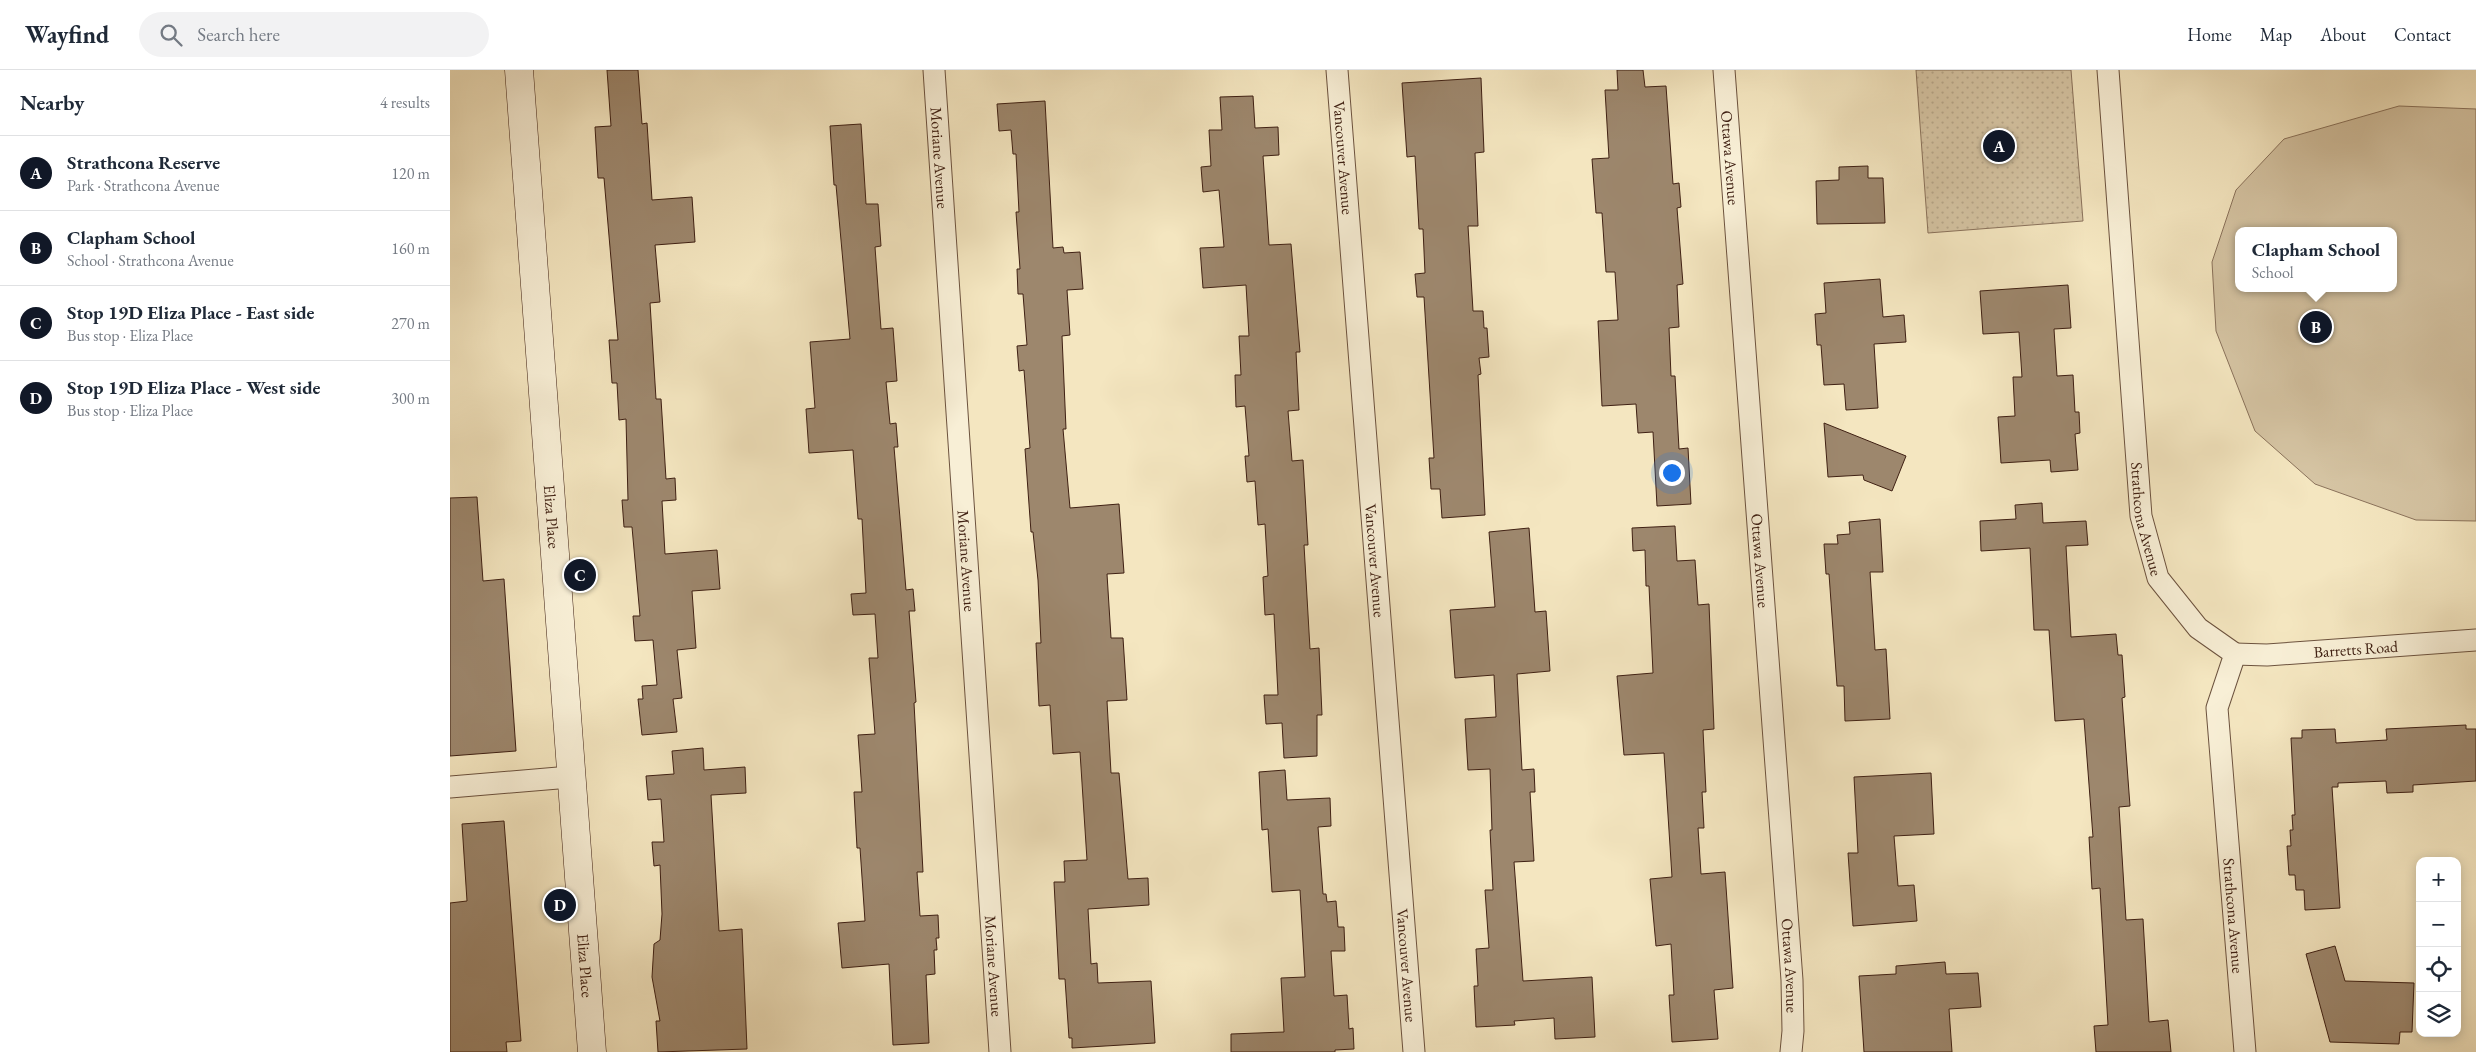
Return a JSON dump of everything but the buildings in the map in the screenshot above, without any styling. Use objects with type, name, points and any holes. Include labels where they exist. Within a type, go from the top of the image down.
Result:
[{"type":"street","name":"Eliza Place","points":[[519,70],[592,1052]]},
{"type":"street","name":"Moriane Avenue","points":[[934,70],[1000,1052]]},
{"type":"street","name":"Vancouver Avenue","points":[[1337,70],[1414,1052]]},
{"type":"street","name":"Ottawa Avenue","points":[[1724,70],[1792,980],[1793,1031],[1791,1052]]},
{"type":"street","name":"Strathcona Avenue","points":[[2108,70],[2141,516],[2158,578],[2198,628],[2235,654],[2217,708],[2245,1052]]},
{"type":"street","name":"Barretts Road","points":[[2235,654],[2267,655],[2476,640]]},
{"type":"street","points":[[450,788],[570,776]]},
{"type":"shaded area","points":[[1916,70],[2071,70],[2083,221],[1928,233]]},
{"type":"shaded area","points":[[2399,106],[2476,109],[2476,521],[2416,520],[2315,484],[2255,431],[2216,331],[2212,262],[2236,190],[2284,139]]},
{"type":"place","name":"Strathcona Reserve","points":[[1999,146]]},
{"type":"place","name":"Clapham School","points":[[2316,327]]},
{"type":"place","name":"Stop 19D Eliza Place - East side","points":[[580,575]]},
{"type":"place","name":"Stop 19D Eliza Place - West side","points":[[560,905]]}]
